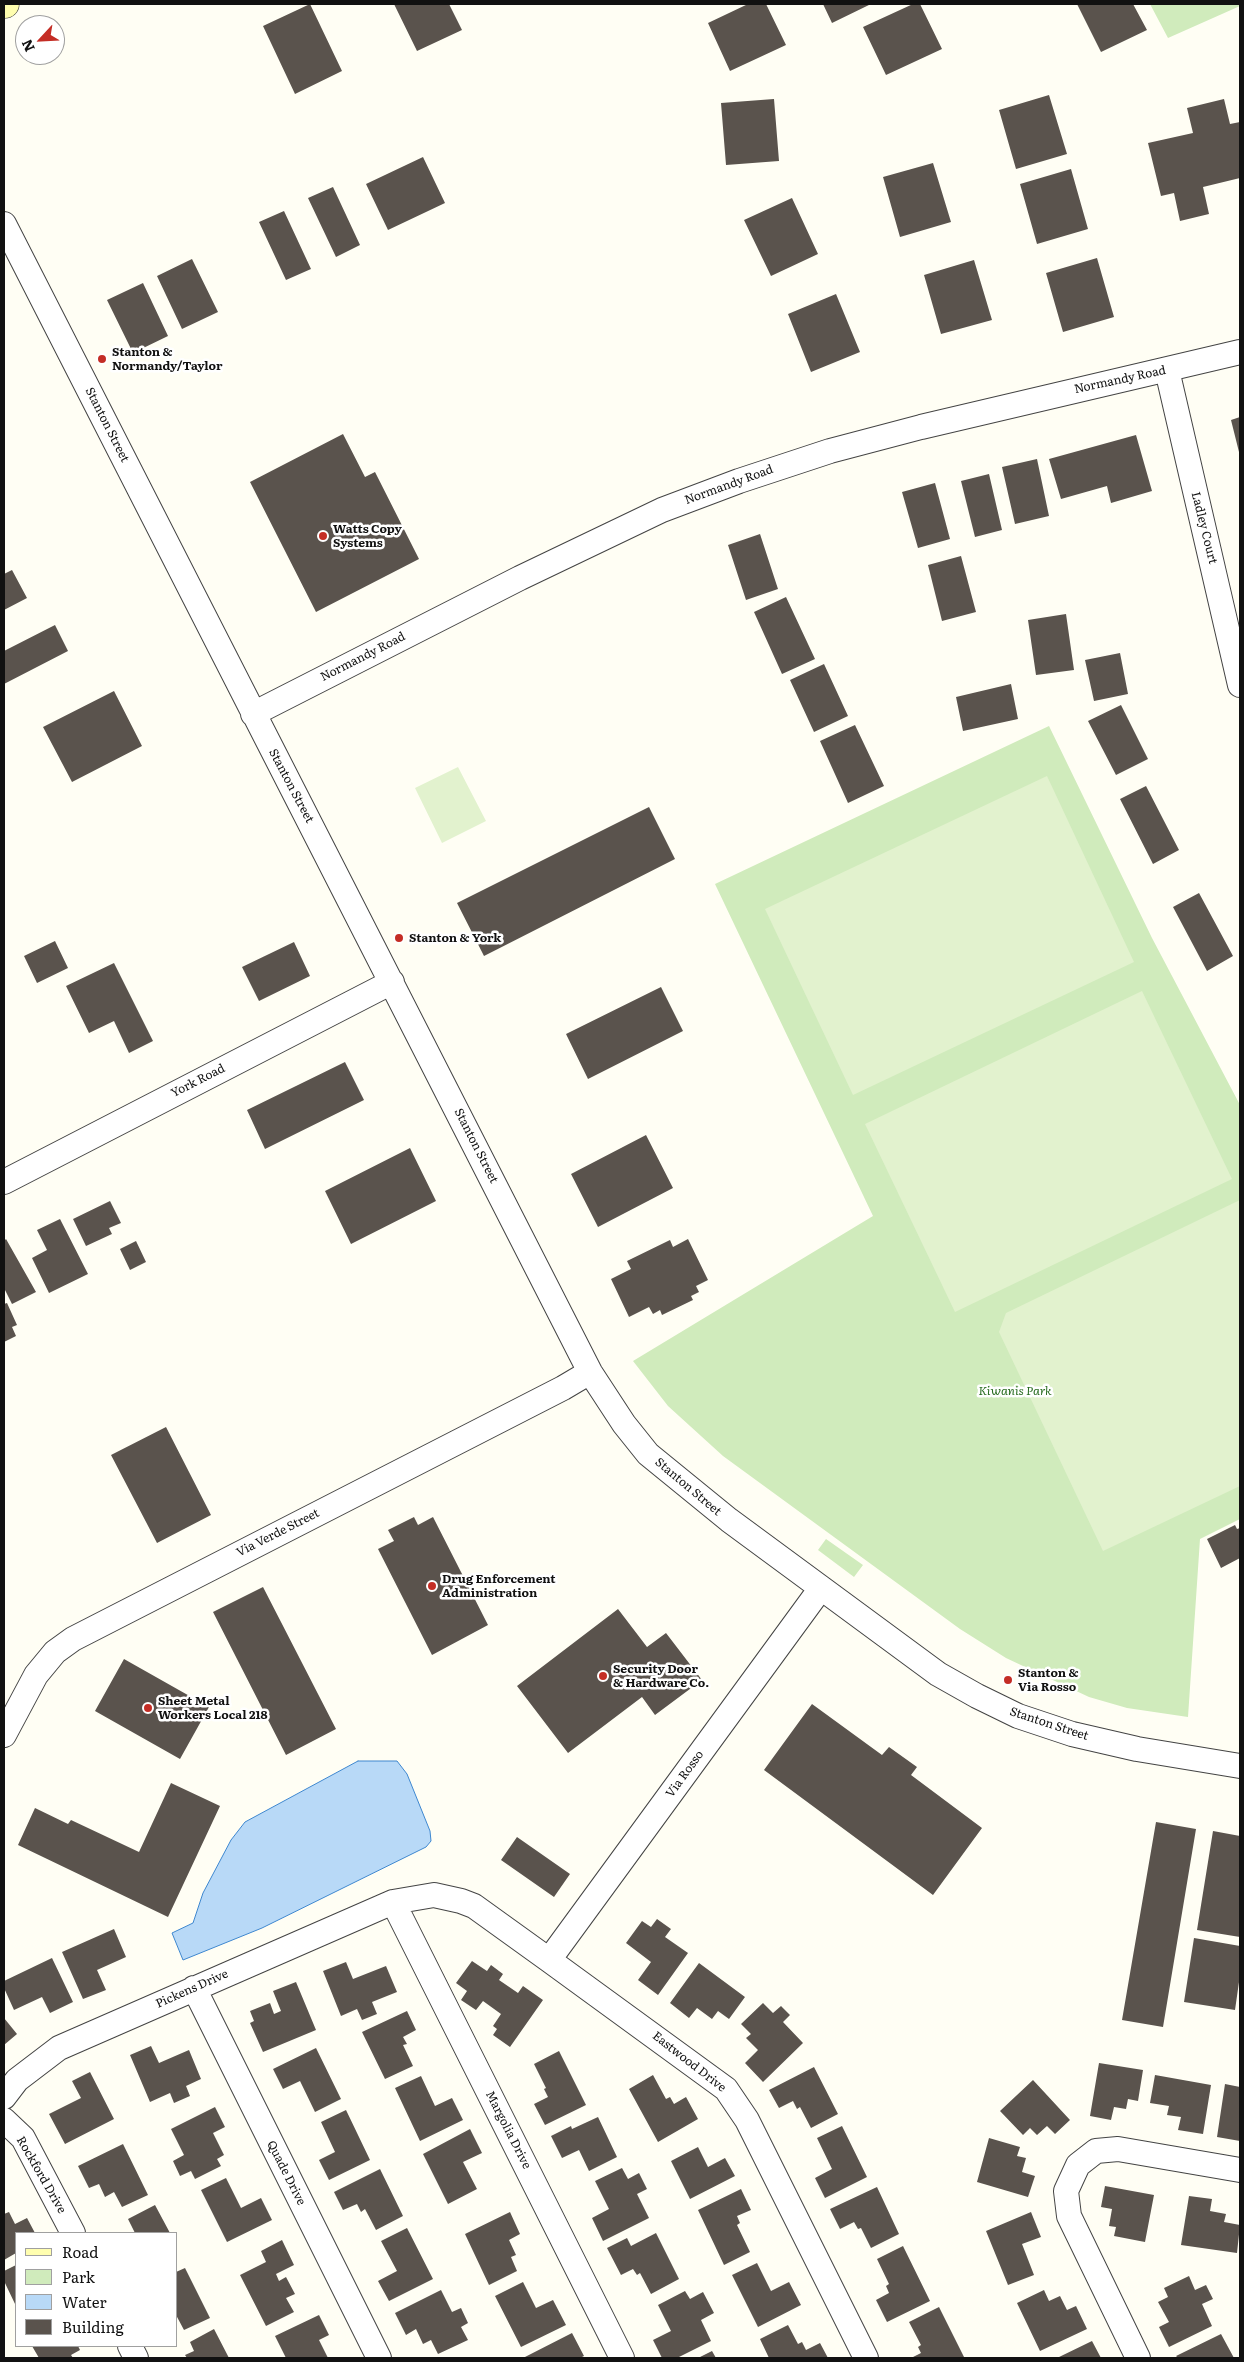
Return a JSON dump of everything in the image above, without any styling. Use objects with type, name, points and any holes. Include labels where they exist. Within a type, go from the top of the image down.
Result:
[{"type":"street","name":"Stanton Street","points":[[4,224],[590,1372],[624,1424],[648,1454],[698,1497],[938,1674],[977,1696],[1018,1716],[1072,1734],[1109,1743],[1240,1766]]},
{"type":"street","name":"Normandy Road","points":[[253,714],[520,578],[662,510],[739,481],[822,454],[921,427],[1240,352]]},
{"type":"street","name":"Ladley Court","points":[[1167,370],[1240,685]]},
{"type":"street","name":"York Road","points":[[4,1182],[392,982]]},
{"type":"street","name":"Via Verde Street","points":[[4,1735],[36,1676],[55,1652],[73,1639],[563,1388],[590,1372]]},
{"type":"street","name":"Via Rosso","points":[[549,1960],[822,1588]]},
{"type":"street","name":"Eastwood Drive","points":[[393,1902],[434,1895],[474,1906],[726,2089],[747,2120],[866,2358]]},
{"type":"street","name":"Pickens Drive","points":[[4,2096],[17,2080],[59,2048],[393,1902]]},
{"type":"street","name":"Margolia Drive","points":[[393,1902],[622,2358]]},
{"type":"street","name":"Quade Drive","points":[[194,1988],[379,2358]]},
{"type":"street","name":"Rockford Drive","points":[[4,2120],[23,2138],[72,2232]]},
{"type":"street","points":[[1138,2358],[1069,2216],[1066,2191],[1078,2165],[1096,2151],[1118,2149],[1240,2170]]},
{"type":"green space","points":[[1150,4],[1240,4],[1240,6],[1168,38]]},
{"type":"green space","name":"Kiwanis Park","points":[[1049,726],[1152,938],[1240,1105],[1240,1519],[1200,1539],[1188,1717],[1127,1708],[1089,1697],[1006,1658],[960,1629],[723,1456],[668,1406],[633,1361],[873,1216],[715,884]]},
{"type":"green space","points":[[458,767],[486,821],[442,843],[415,788]]},
{"type":"green space","points":[[1047,776],[1134,962],[853,1095],[765,909]]},
{"type":"green space","points":[[1142,991],[1232,1179],[955,1312],[865,1124]]},
{"type":"green space","points":[[1240,1200],[1240,1486],[1103,1551],[999,1332],[1006,1313]]},
{"type":"green space","points":[[826,1539],[863,1565],[854,1577],[818,1550]]},
{"type":"water","points":[[358,1761],[397,1761],[407,1774],[430,1831],[431,1841],[426,1847],[262,1928],[183,1960],[172,1933],[193,1923],[203,1893],[231,1840],[245,1822]]},
{"type":"building","points":[[310,4],[342,71],[295,94],[263,26]]},
{"type":"building","points":[[394,4],[449,4],[462,30],[417,51]]},
{"type":"building","points":[[748,4],[766,4],[786,45],[730,71],[708,23]]},
{"type":"building","points":[[823,4],[871,4],[832,23]]},
{"type":"building","points":[[913,4],[920,4],[942,49],[886,75],[863,27]]},
{"type":"building","points":[[1077,4],[1133,4],[1147,30],[1101,52]]},
{"type":"building","points":[[1049,95],[1067,154],[1016,169],[999,110]]},
{"type":"building","points":[[774,99],[779,161],[726,165],[721,103]]},
{"type":"building","points":[[1224,99],[1230,124],[1240,122],[1240,178],[1203,187],[1209,214],[1180,221],[1174,193],[1161,196],[1148,143],[1193,133],[1187,108]]},
{"type":"building","points":[[423,157],[445,203],[388,230],[366,184]]},
{"type":"building","points":[[933,163],[951,222],[900,237],[883,177]]},
{"type":"building","points":[[1071,169],[1088,229],[1037,244],[1020,184]]},
{"type":"building","points":[[333,187],[360,245],[336,257],[308,198]]},
{"type":"building","points":[[792,198],[818,254],[771,276],[744,220]]},
{"type":"building","points":[[284,211],[311,269],[286,280],[259,222]]},
{"type":"building","points":[[1097,258],[1114,317],[1063,332],[1046,273]]},
{"type":"building","points":[[192,259],[218,312],[182,329],[157,276]]},
{"type":"building","points":[[974,260],[992,320],[941,334],[924,275]]},
{"type":"building","points":[[143,283],[168,336],[133,353],[107,300]]},
{"type":"building","points":[[836,294],[860,352],[811,372],[788,314]]},
{"type":"building","points":[[1240,417],[1240,456],[1231,420]]},
{"type":"building","points":[[343,434],[365,477],[375,472],[419,559],[316,612],[250,482]]},
{"type":"building","points":[[1136,435],[1152,491],[1111,503],[1107,486],[1061,499],[1049,459]]},
{"type":"building","points":[[1037,459],[1049,516],[1015,524],[1002,467]]},
{"type":"building","points":[[989,474],[1002,530],[975,537],[961,481]]},
{"type":"building","points":[[935,483],[950,539],[918,548],[902,492]]},
{"type":"building","points":[[760,534],[778,589],[746,600],[728,545]]},
{"type":"building","points":[[961,556],[976,612],[942,621],[928,565]]},
{"type":"building","points":[[12,570],[27,598],[4,610],[4,574]]},
{"type":"building","points":[[786,597],[815,659],[782,674],[754,612]]},
{"type":"building","points":[[1066,614],[1074,670],[1036,675],[1028,620]]},
{"type":"building","points":[[55,625],[68,651],[4,684],[4,651]]},
{"type":"building","points":[[1120,653],[1128,694],[1094,701],[1085,660]]},
{"type":"building","points":[[824,664],[848,716],[814,732],[790,680]]},
{"type":"building","points":[[1011,684],[1018,719],[963,731],[956,697]]},
{"type":"building","points":[[114,691],[142,746],[72,782],[43,727]]},
{"type":"building","points":[[1121,705],[1148,759],[1116,775],[1088,721]]},
{"type":"building","points":[[855,725],[884,786],[848,803],[820,741]]},
{"type":"building","points":[[1146,786],[1179,850],[1153,864],[1120,799]]},
{"type":"building","points":[[649,807],[675,859],[484,956],[457,903]]},
{"type":"building","points":[[1199,893],[1233,956],[1207,971],[1173,907]]},
{"type":"building","points":[[55,941],[68,968],[37,983],[24,956]]},
{"type":"building","points":[[294,942],[310,976],[259,1001],[242,967]]},
{"type":"building","points":[[114,963],[153,1041],[129,1053],[114,1021],[89,1033],[66,986]]},
{"type":"building","points":[[661,987],[683,1031],[588,1079],[566,1034]]},
{"type":"building","points":[[345,1062],[364,1100],[265,1149],[247,1110]]},
{"type":"building","points":[[646,1135],[673,1188],[598,1227],[571,1174]]},
{"type":"building","points":[[410,1148],[436,1201],[351,1244],[325,1191]]},
{"type":"building","points":[[110,1201],[121,1223],[109,1228],[112,1234],[86,1246],[73,1219]]},
{"type":"building","points":[[60,1219],[88,1274],[49,1293],[32,1258],[47,1250],[37,1230]]},
{"type":"building","points":[[6,1239],[36,1292],[12,1304],[4,1288],[4,1241]]},
{"type":"building","points":[[688,1239],[708,1280],[696,1286],[699,1292],[691,1296],[693,1300],[662,1315],[660,1310],[653,1314],[649,1307],[629,1317],[611,1279],[631,1269],[627,1261],[670,1240],[673,1247]]},
{"type":"building","points":[[136,1241],[146,1262],[130,1270],[120,1249]]},
{"type":"building","points":[[7,1303],[17,1325],[12,1327],[16,1336],[4,1342],[4,1304]]},
{"type":"building","points":[[166,1427],[211,1515],[157,1543],[111,1455]]},
{"type":"building","points":[[414,1517],[418,1525],[433,1517],[488,1625],[432,1655],[378,1549],[394,1541],[388,1530]]},
{"type":"building","points":[[1235,1525],[1237,1529],[1240,1528],[1240,1558],[1221,1568],[1207,1539]]},
{"type":"building","points":[[263,1587],[336,1729],[286,1755],[213,1612]]},
{"type":"building","points":[[618,1609],[647,1647],[666,1633],[702,1680],[655,1715],[642,1697],[568,1753],[517,1686]]},
{"type":"building","points":[[124,1659],[209,1707],[180,1759],[95,1711]]},
{"type":"building","points":[[812,1704],[882,1755],[889,1747],[917,1767],[911,1775],[982,1828],[933,1895],[764,1770]]},
{"type":"building","points":[[171,1783],[220,1806],[168,1917],[18,1845],[35,1808],[68,1824],[71,1820],[139,1852]]},
{"type":"building","points":[[1156,1822],[1196,1829],[1163,2027],[1122,2020]]},
{"type":"building","points":[[1213,1831],[1240,1836],[1240,1937],[1197,1930]]},
{"type":"building","points":[[517,1837],[570,1874],[554,1897],[501,1860]]},
{"type":"building","points":[[657,1919],[671,1929],[665,1937],[688,1953],[658,1995],[638,1980],[651,1962],[626,1943],[642,1921],[651,1927]]},
{"type":"building","points":[[114,1929],[126,1957],[97,1970],[106,1990],[83,1999],[62,1952]]},
{"type":"building","points":[[1194,1938],[1240,1946],[1240,1975],[1235,2010],[1184,2002]]},
{"type":"building","points":[[52,1958],[73,2002],[50,2013],[42,1997],[14,2010],[4,1988],[4,1981]]},
{"type":"building","points":[[472,1961],[487,1971],[491,1965],[503,1974],[499,1980],[518,1993],[523,1986],[543,2000],[510,2047],[493,2035],[497,2029],[493,2026],[501,2014],[483,2001],[476,2010],[461,2000],[467,1991],[456,1983]]},
{"type":"building","points":[[346,1962],[353,1979],[386,1966],[397,1992],[372,2002],[377,2014],[362,2020],[357,2009],[341,2016],[323,1971]]},
{"type":"building","points":[[699,1963],[745,1997],[729,2019],[718,2011],[712,2019],[697,2008],[689,2018],[670,2003]]},
{"type":"building","points":[[296,1982],[316,2030],[263,2052],[250,2023],[254,2021],[250,2011],[270,2003],[274,2014],[281,2011],[273,1991]]},
{"type":"building","points":[[763,2003],[773,2013],[781,2006],[790,2015],[783,2022],[803,2043],[763,2082],[745,2063],[758,2050],[746,2038],[751,2034],[741,2024]]},
{"type":"building","points":[[407,2011],[416,2030],[403,2037],[407,2044],[403,2045],[413,2066],[385,2079],[362,2032]]},
{"type":"building","points":[[4,2018],[17,2034],[4,2045]]},
{"type":"building","points":[[151,2046],[159,2063],[189,2050],[201,2079],[186,2086],[190,2096],[174,2103],[170,2093],[150,2102],[130,2055]]},
{"type":"building","points":[[316,2048],[341,2099],[315,2112],[300,2081],[283,2089],[273,2069]]},
{"type":"building","points":[[559,2051],[586,2105],[545,2125],[534,2104],[548,2097],[544,2089],[546,2088],[534,2064]]},
{"type":"building","points":[[1099,2063],[1143,2070],[1138,2101],[1128,2099],[1126,2109],[1114,2107],[1111,2120],[1090,2116]]},
{"type":"building","points":[[814,2067],[838,2114],[811,2128],[800,2107],[797,2109],[793,2101],[779,2108],[769,2090]]},
{"type":"building","points":[[90,2072],[114,2119],[65,2144],[49,2114],[81,2098],[72,2081]]},
{"type":"building","points":[[653,2075],[666,2099],[670,2097],[674,2104],[686,2097],[698,2119],[658,2142],[629,2089]]},
{"type":"building","points":[[1155,2075],[1211,2085],[1203,2134],[1178,2130],[1181,2117],[1167,2115],[1169,2106],[1150,2103]]},
{"type":"building","points":[[421,2076],[435,2106],[452,2098],[463,2120],[420,2141],[395,2088]]},
{"type":"building","points":[[1033,2080],[1070,2120],[1055,2134],[1047,2126],[1037,2135],[1030,2128],[1023,2135],[1000,2111]]},
{"type":"building","points":[[1225,2084],[1240,2087],[1240,2141],[1217,2137]]},
{"type":"building","points":[[215,2107],[225,2127],[213,2133],[224,2155],[217,2159],[221,2166],[195,2179],[191,2171],[180,2176],[173,2161],[184,2155],[171,2129]]},
{"type":"building","points":[[346,2110],[370,2160],[329,2180],[319,2160],[335,2152],[321,2122]]},
{"type":"building","points":[[598,2117],[617,2157],[589,2171],[579,2150],[562,2158],[551,2136],[571,2126],[572,2129]]},
{"type":"building","points":[[842,2126],[867,2177],[825,2198],[815,2178],[832,2169],[817,2138]]},
{"type":"building","points":[[470,2129],[482,2153],[463,2162],[477,2189],[448,2204],[423,2154]]},
{"type":"building","points":[[989,2138],[1020,2147],[1017,2156],[1026,2158],[1022,2172],[1035,2176],[1028,2197],[977,2182]]},
{"type":"building","points":[[123,2144],[148,2195],[122,2207],[114,2192],[105,2197],[99,2184],[89,2188],[78,2166]]},
{"type":"building","points":[[698,2147],[708,2167],[725,2158],[735,2176],[690,2199],[671,2161]]},
{"type":"building","points":[[622,2168],[628,2179],[639,2173],[647,2189],[637,2194],[649,2218],[603,2241],[592,2218],[609,2209],[595,2181]]},
{"type":"building","points":[[380,2169],[403,2216],[376,2230],[365,2209],[361,2212],[357,2204],[343,2210],[334,2192]]},
{"type":"building","points":[[226,2178],[241,2208],[261,2198],[272,2220],[227,2242],[201,2190]]},
{"type":"building","points":[[1105,2186],[1154,2195],[1145,2242],[1114,2236],[1116,2227],[1109,2226],[1112,2209],[1101,2207]]},
{"type":"building","points":[[877,2187],[899,2234],[871,2248],[861,2228],[858,2229],[854,2222],[840,2229],[830,2209]]},
{"type":"building","points":[[741,2189],[751,2210],[737,2216],[740,2223],[737,2225],[750,2252],[724,2265],[698,2210]]},
{"type":"building","points":[[1189,2196],[1212,2199],[1210,2211],[1226,2214],[1224,2222],[1240,2225],[1237,2253],[1181,2245]]},
{"type":"building","points":[[155,2205],[169,2232],[134,2232],[128,2219]]},
{"type":"building","points":[[9,2212],[15,2224],[27,2218],[34,2232],[15,2232],[15,2254],[4,2260],[4,2214]]},
{"type":"building","points":[[510,2212],[520,2234],[509,2240],[516,2255],[511,2257],[517,2271],[489,2285],[465,2234]]},
{"type":"building","points":[[1031,2212],[1041,2237],[1022,2244],[1034,2275],[1008,2285],[986,2231]]},
{"type":"building","points":[[407,2228],[433,2279],[389,2301],[378,2281],[397,2271],[381,2241]]},
{"type":"building","points":[[656,2233],[679,2279],[651,2294],[640,2273],[637,2275],[633,2269],[621,2275],[607,2248],[627,2238],[631,2246]]},
{"type":"building","points":[[282,2240],[294,2265],[276,2274],[279,2281],[286,2277],[295,2294],[286,2298],[294,2312],[266,2326],[240,2275],[266,2262],[261,2251]]},
{"type":"building","points":[[903,2246],[930,2301],[887,2322],[876,2300],[889,2293],[886,2286],[889,2284],[877,2259]]},
{"type":"building","points":[[757,2263],[771,2291],[789,2282],[801,2305],[758,2327],[732,2275]]},
{"type":"building","points":[[15,2266],[15,2304],[4,2281],[4,2271]]},
{"type":"building","points":[[185,2268],[210,2318],[184,2330],[178,2319],[178,2271]]},
{"type":"building","points":[[1189,2276],[1195,2290],[1206,2285],[1213,2299],[1202,2304],[1212,2326],[1169,2347],[1159,2327],[1169,2322],[1158,2302],[1168,2297],[1164,2288]]},
{"type":"building","points":[[523,2282],[536,2308],[553,2300],[566,2325],[521,2347],[495,2296]]},
{"type":"building","points":[[441,2290],[452,2312],[461,2308],[468,2323],[461,2327],[468,2340],[438,2354],[431,2340],[423,2344],[416,2329],[406,2335],[395,2313]]},
{"type":"building","points":[[1044,2290],[1049,2301],[1060,2296],[1067,2310],[1076,2306],[1087,2329],[1040,2351],[1017,2303]]},
{"type":"building","points":[[685,2291],[690,2299],[703,2292],[714,2313],[701,2320],[711,2341],[677,2358],[662,2358],[653,2340],[671,2331],[658,2305]]},
{"type":"building","points":[[939,2307],[964,2357],[911,2358],[921,2353],[918,2347],[921,2345],[909,2322]]},
{"type":"building","points":[[319,2315],[329,2335],[319,2340],[328,2358],[286,2358],[275,2336]]},
{"type":"building","points":[[788,2325],[798,2344],[802,2342],[806,2350],[820,2343],[828,2358],[769,2358],[760,2339]]},
{"type":"building","points":[[214,2329],[229,2358],[187,2358],[185,2355],[194,2351],[190,2342]]},
{"type":"building","points":[[572,2333],[584,2356],[580,2358],[523,2358]]},
{"type":"building","points":[[1221,2334],[1234,2358],[1178,2358],[1176,2356]]},
{"type":"building","points":[[1092,2341],[1101,2358],[1057,2358]]},
{"type":"building","points":[[33,2347],[78,2347],[80,2350],[71,2355],[73,2358],[39,2358]]},
{"type":"building","points":[[712,2351],[716,2358],[698,2358]]},
{"type":"place","name":"Stanton & Normandy/Taylor","points":[[102,359]]},
{"type":"place","name":"Watts Copy Systems","points":[[323,536]]},
{"type":"place","name":"Stanton & York","points":[[399,938]]},
{"type":"place","name":"Drug Enforcement Administration","points":[[432,1586]]},
{"type":"place","name":"Security Door & Hardware Co.","points":[[603,1676]]},
{"type":"place","name":"Stanton & Via Rosso","points":[[1008,1680]]},
{"type":"place","name":"Sheet Metal Workers Local 218","points":[[148,1708]]}]
